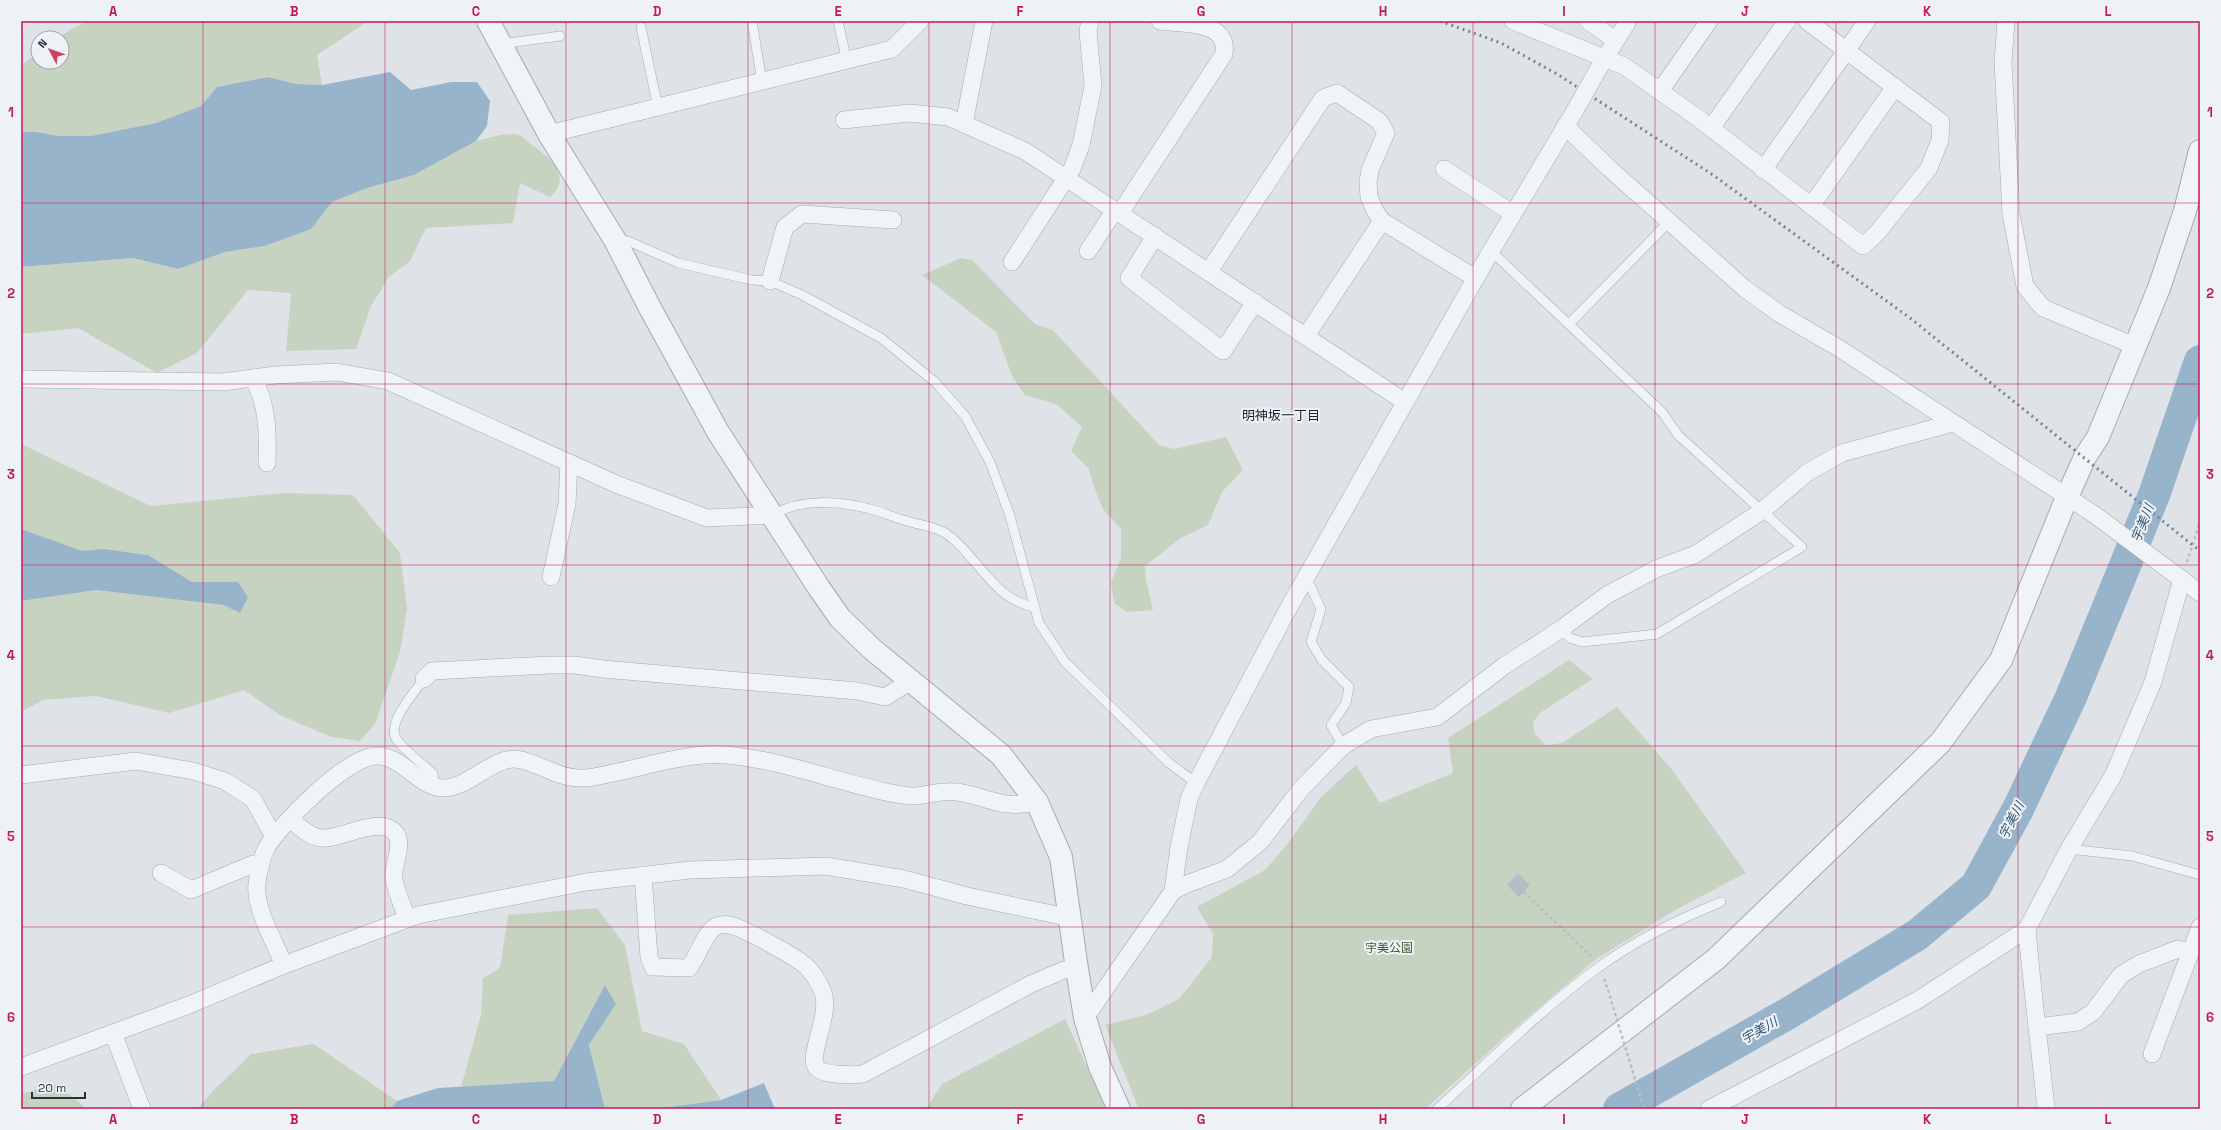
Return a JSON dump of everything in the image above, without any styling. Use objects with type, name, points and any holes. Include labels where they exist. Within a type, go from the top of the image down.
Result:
[{"type":"street","points":[[488,21],[549,134],[615,240],[650,308],[718,432],[840,618],[872,649],[1001,754],[1037,802],[1061,857],[1071,918],[1076,968],[1086,1018],[1100,1066],[1119,1109]]},
{"type":"street","points":[[549,134],[847,62],[892,49],[920,21]]},
{"type":"street","points":[[964,124],[984,21]]},
{"type":"street","points":[[1012,262],[1072,169],[1081,145],[1093,86],[1088,31],[1090,21]]},
{"type":"street","points":[[1088,251],[1224,54],[1225,44],[1219,34],[1209,27],[1160,21]]},
{"type":"street","points":[[1513,21],[1603,61],[1624,66],[1711,128],[1763,170],[1863,246],[1877,233],[1929,168],[1940,140],[1941,122],[1808,21]]},
{"type":"street","points":[[1588,21],[1615,40]]},
{"type":"street","points":[[1086,1018],[1173,891],[1179,846],[1189,799],[1196,783],[1306,577],[1512,213],[1569,120],[1615,40],[1628,21]]},
{"type":"street","points":[[1660,91],[1709,21]]},
{"type":"street","points":[[1711,128],[1787,21]]},
{"type":"street","points":[[1763,170],[1867,21]]},
{"type":"street","points":[[2006,21],[2003,62],[2011,214],[2025,286],[2043,308],[2135,346]]},
{"type":"street","points":[[1811,206],[1895,87]]},
{"type":"street","points":[[1209,271],[1323,98],[1337,93],[1379,121],[1386,133],[1370,170],[1368,182],[1369,197],[1382,220],[1475,278]]},
{"type":"street","points":[[844,120],[910,113],[948,117],[1025,151],[1209,271],[1405,402]]},
{"type":"street","points":[[1569,120],[1610,169],[1744,288],[1780,314],[1837,347],[2095,515],[2200,593]]},
{"type":"street","points":[[1522,1109],[1716,959],[1940,743],[2001,660],[2067,497],[2085,457],[2098,437],[2162,281],[2185,211],[2200,151]]},
{"type":"street","points":[[1444,169],[1512,213]]},
{"type":"street","points":[[770,281],[785,227],[802,214],[893,220]]},
{"type":"street","points":[[1306,336],[1382,220]]},
{"type":"street","points":[[1155,236],[1129,278],[1223,351],[1255,302]]},
{"type":"street","points":[[21,380],[222,382],[275,375],[337,372],[388,381],[616,484],[707,518],[773,515]]},
{"type":"street","points":[[253,378],[261,392],[269,430],[266,463]]},
{"type":"street","points":[[1173,891],[1226,869],[1260,842],[1301,788],[1343,746],[1371,729],[1436,717],[1504,666],[1561,630],[1607,595],[1656,568],[1696,554],[1762,511],[1808,472],[1842,453],[1953,423]]},
{"type":"street","points":[[551,577],[567,504],[569,463]]},
{"type":"street","points":[[1709,1109],[1918,1000],[2027,929],[2069,848],[2114,776],[2153,682],[2178,576]]},
{"type":"street","points":[[424,679],[432,671],[575,665],[603,669],[857,691],[885,697],[911,681]]},
{"type":"street","points":[[284,965],[260,909],[256,885],[266,848],[274,837],[319,789],[361,759],[375,756],[391,758],[435,786],[444,788],[458,784],[503,762],[514,759],[579,778],[694,757],[724,755],[811,771],[889,792],[912,796],[946,791],[961,792],[997,804],[1019,806],[1037,802]]},
{"type":"street","points":[[21,775],[136,761],[193,771],[225,781],[253,799],[274,837]]},
{"type":"street","points":[[291,819],[308,834],[322,839],[337,837],[374,826],[386,827],[393,832],[398,840],[400,852],[393,878],[407,919]]},
{"type":"street","points":[[161,873],[191,890],[253,864],[261,866]]},
{"type":"street","points":[[21,1067],[188,1005],[284,965],[418,915],[586,882],[690,870],[826,866],[904,879],[967,896],[1071,918]]},
{"type":"street","points":[[643,875],[649,957],[653,967],[689,968],[695,961],[710,931],[717,925],[730,925],[789,954],[807,967],[817,979],[823,994],[826,1009],[814,1054],[816,1066],[820,1070],[844,1075],[863,1074],[1024,987],[1064,970],[1076,968]]},
{"type":"street","points":[[2152,1054],[2200,927]]},
{"type":"street","points":[[2027,929],[2034,1011],[2038,1027],[2046,1109]]},
{"type":"street","points":[[2038,1027],[2078,1022],[2093,1012],[2121,975],[2140,964],[2178,948],[2190,952]]},
{"type":"street","points":[[113,1033],[142,1109]]},
{"type":"lane","points":[[752,21],[762,82]]},
{"type":"lane","points":[[838,21],[847,62]]},
{"type":"lane","points":[[641,27],[658,108]]},
{"type":"lane","points":[[500,44],[560,36]]},
{"type":"lane","points":[[1569,324],[1670,221]]},
{"type":"lane","points":[[615,240],[628,241],[678,263],[752,280],[770,281],[802,295],[881,338],[935,382],[965,416],[990,462],[1010,516],[1039,623],[1065,662],[1169,763],[1196,783]]},
{"type":"lane","points":[[1491,251],[1662,412],[1678,435],[1802,547],[1656,634],[1582,642],[1570,638],[1561,630]]},
{"type":"lane","points":[[773,515],[785,508],[808,504],[834,503],[870,509],[927,526],[945,533],[1010,597],[1025,606],[1035,607]]},
{"type":"lane","points":[[1306,577],[1321,608],[1311,642],[1322,660],[1349,687],[1346,703],[1331,725],[1343,746]]},
{"type":"lane","points":[[424,679],[396,719],[393,730],[396,740],[434,774],[435,786]]},
{"type":"lane","points":[[2069,848],[2132,856],[2200,875]]},
{"type":"lane","points":[[1437,1109],[1543,1012],[1599,967],[1678,919],[1721,902]]},
{"type":"path","points":[[2178,576],[2200,522]]},
{"type":"path","points":[[1524,892],[1589,952]]},
{"type":"path","points":[[1608,990],[1644,1109]]},
{"type":"green space","points":[[89,21],[367,21],[317,55],[322,85],[296,84],[268,77],[217,87],[201,106],[156,123],[91,136],[59,136],[36,132],[21,132],[21,65],[30,59],[30,70],[70,70],[70,30]]},
{"type":"green space","points":[[517,134],[523,137],[546,156],[552,162],[559,175],[557,190],[550,197],[520,183],[513,223],[426,228],[410,261],[389,277],[371,306],[356,349],[286,351],[291,293],[248,290],[197,353],[157,373],[78,328],[21,334],[21,267],[133,258],[178,269],[225,252],[265,246],[311,229],[331,202],[367,188],[414,175],[476,141],[500,135]]},
{"type":"green space","points":[[961,258],[972,260],[1035,324],[1053,330],[1159,445],[1173,449],[1226,437],[1243,470],[1222,492],[1208,525],[1181,538],[1145,566],[1146,580],[1153,610],[1127,612],[1114,603],[1111,583],[1121,558],[1121,529],[1103,509],[1094,487],[1089,469],[1071,451],[1082,427],[1056,404],[1025,395],[1012,376],[996,332],[922,275]]},
{"type":"green space","points":[[21,444],[151,506],[283,493],[353,495],[400,553],[407,609],[400,652],[375,724],[360,741],[331,737],[280,715],[244,690],[169,713],[96,696],[43,700],[21,712],[21,601],[96,590],[223,605],[240,613],[238,582],[192,582],[148,555],[104,549],[82,552],[21,529]]},
{"type":"green space","name":"宇美公園","points":[[1569,660],[1593,679],[1541,712],[1533,722],[1535,734],[1546,745],[1562,743],[1617,707],[1670,767],[1746,873],[1677,909],[1595,960],[1514,1029],[1425,1109],[1139,1109],[1105,1025],[1146,1015],[1179,999],[1212,957],[1213,934],[1197,907],[1265,870],[1289,842],[1321,797],[1356,765],[1380,803],[1453,773],[1448,738]]},
{"type":"green space","points":[[597,908],[625,945],[642,1031],[684,1044],[721,1100],[655,1109],[605,1109],[589,1045],[616,1004],[605,985],[554,1081],[461,1087],[481,1015],[483,978],[500,968],[508,915]]},
{"type":"green space","points":[[1065,1019],[1106,1109],[926,1109],[942,1084]]},
{"type":"green space","points":[[314,1044],[397,1101],[391,1109],[197,1109],[251,1054]]},
{"type":"green space","points":[[57,1084],[87,1109],[21,1109],[21,1094]]},
{"type":"water","points":[[390,72],[411,90],[451,82],[477,82],[490,101],[487,126],[476,141],[414,175],[367,188],[332,202],[311,229],[265,246],[225,252],[178,269],[133,258],[21,267],[21,132],[36,132],[59,136],[91,136],[156,123],[201,106],[217,87],[268,77],[296,84],[322,85]]},
{"type":"water","points":[[21,529],[82,551],[104,549],[148,555],[192,582],[238,582],[248,597],[240,613],[223,605],[96,590],[21,601]]},
{"type":"water","points":[[605,985],[616,1004],[589,1045],[605,1109],[391,1109],[397,1101],[438,1088],[554,1081]]},
{"type":"water","points":[[764,1083],[775,1109],[655,1109],[721,1100]]},
{"type":"building","points":[[1518,873],[1530,885],[1519,897],[1507,885]]},
{"type":"waterway","name":"宇美川","points":[[1619,1109],[1787,1014],[1917,935],[1976,886],[2018,809],[2071,697],[2154,495],[2200,361]]},
{"type":"railway","points":[[1440,21],[1501,43],[1557,74],[1713,175],[1910,318],[2200,551]]},
{"type":"district","name":"明神坂一丁目","points":[[1281,415]]}]
